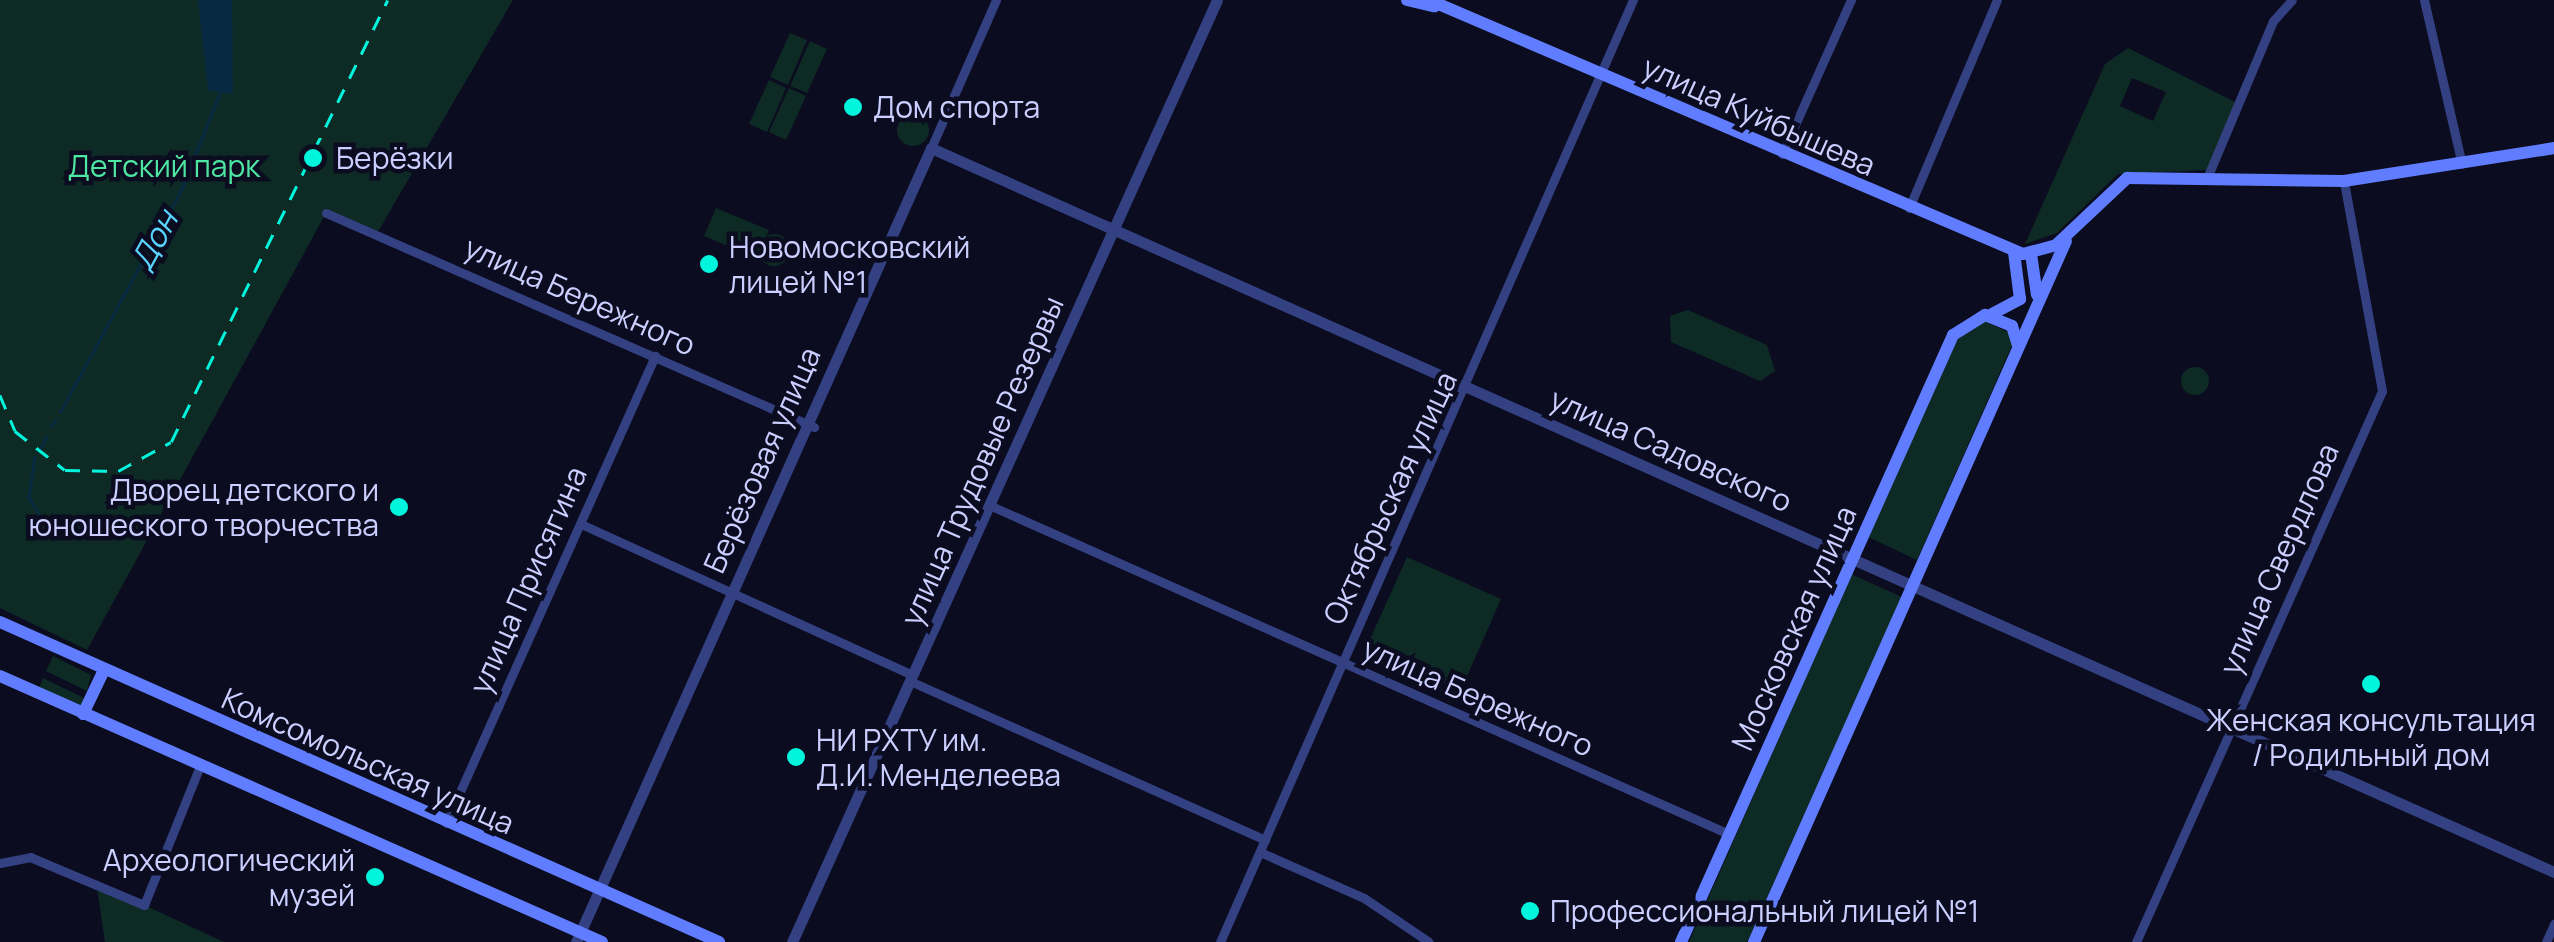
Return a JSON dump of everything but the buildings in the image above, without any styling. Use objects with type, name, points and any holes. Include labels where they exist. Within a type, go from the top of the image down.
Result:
[{"type":"main road","points":[[1408,0],[1465,15]]},
{"type":"main road","name":"улица Куйбышева","points":[[1429,0],[1909,208],[2014,252],[2031,254]]},
{"type":"main road","points":[[1754,942],[2069,234],[2118,181],[2344,180],[2554,148]]},
{"type":"main road","points":[[2036,304],[2031,254],[2069,234]]},
{"type":"main road","points":[[1984,315],[2020,299],[2014,252]]},
{"type":"main road","points":[[1984,315],[2012,326],[2017,348]]},
{"type":"main road","name":"Московская улица","points":[[1681,942],[1953,335],[1984,315]]},
{"type":"main road","name":"Комсомольская улица","points":[[0,622],[103,672],[719,942]]},
{"type":"main road","points":[[83,714],[103,672]]},
{"type":"main road","points":[[0,676],[579,937],[602,942]]},
{"type":"street","name":"Берёзовая улица","points":[[579,937],[996,0]]},
{"type":"street","name":"улица Трудовые Резервы","points":[[792,942],[1217,0]]},
{"type":"street","name":"Октябрьская улица","points":[[1220,942],[1468,386],[1633,0]]},
{"type":"street","points":[[1782,154],[1851,0]]},
{"type":"street","points":[[1909,208],[1998,0]]},
{"type":"street","points":[[2207,178],[2273,21],[2292,0]]},
{"type":"street","points":[[2424,0],[2462,164]]},
{"type":"street","name":"улица Садовского","points":[[931,148],[2554,872]]},
{"type":"street","name":"улица Свердлова","points":[[2136,942],[2382,391],[2344,180]]},
{"type":"street","name":"улица Бережного","points":[[326,213],[810,425]]},
{"type":"street","name":"улица Присягина","points":[[446,824],[655,356]]},
{"type":"street","name":"улица Бережного","points":[[989,506],[1729,834]]},
{"type":"street","points":[[581,524],[1265,840]]},
{"type":"street","points":[[0,863],[30,857],[144,905],[200,766]]},
{"type":"street","points":[[1260,852],[1364,898],[1429,942]]},
{"type":"street","points":[[2546,942],[2554,924]]},
{"type":"green space","name":"Детский парк","points":[[0,0],[513,0],[376,235],[326,213],[87,650],[0,608]]},
{"type":"green space","points":[[790,33],[807,40],[788,85],[770,77]]},
{"type":"green space","points":[[810,41],[827,49],[807,93],[790,86]]},
{"type":"green space","points":[[2128,48],[2237,103],[2207,170],[2118,174],[2057,233],[2025,244],[2105,64]],"holes":[[[2132,78],[2166,92],[2153,121],[2120,106]]]},
{"type":"green space","points":[[769,80],[786,88],[767,132],[749,124]]},
{"type":"green space","points":[[789,88],[806,96],[786,140],[769,132]]},
{"type":"green space","points":[[913,114],[924,119],[929,130],[924,141],[913,146],[902,141],[897,130],[902,119]]},
{"type":"green space","points":[[716,208],[769,230],[757,258],[704,236]]},
{"type":"green space","points":[[774,234],[785,239],[790,250],[785,261],[774,266],[763,261],[758,250],[763,239]]},
{"type":"green space","points":[[1688,310],[1767,345],[1775,371],[1760,381],[1671,342],[1670,316]]},
{"type":"green space","points":[[1980,319],[2012,334],[2013,343],[1917,560],[1868,537],[1962,328]]},
{"type":"green space","points":[[2195,367],[2205,371],[2209,381],[2205,391],[2195,395],[2185,391],[2181,381],[2185,371]]},
{"type":"green space","points":[[1407,557],[1501,599],[1457,699],[1362,657]]},
{"type":"green space","points":[[1851,574],[1902,597],[1747,942],[1689,942]]},
{"type":"green space","points":[[53,656],[91,675],[87,691],[46,671]]},
{"type":"green space","points":[[43,678],[84,698],[81,705],[39,688]]},
{"type":"green space","points":[[97,888],[144,905],[224,942],[105,942]]},
{"type":"water","points":[[198,0],[232,0],[233,94],[208,91]]},
{"type":"waterway","name":"Дон","points":[[60,412],[182,188],[220,92]]},
{"type":"waterway","name":"Дон","points":[[51,427],[55,420]]},
{"type":"waterway","name":"Дон","points":[[39,451],[46,437]]},
{"type":"waterway","name":"Дон","points":[[35,457],[29,497],[54,539]]},
{"type":"railway","points":[[0,395],[15,431],[65,470],[118,471],[171,442],[388,0]]},
{"type":"place","name":"Дом спорта","points":[[853,107]]},
{"type":"place","name":"Берёзки","points":[[313,158]]},
{"type":"place","name":"Новомосковский лицей №1","points":[[709,264]]},
{"type":"place","name":"Дворец детского и юношеского творчества","points":[[399,507]]},
{"type":"place","name":"Женская консультация / Родильный дом","points":[[2371,684]]},
{"type":"place","name":"НИ РХТУ им. Д.И. Менделеева","points":[[796,757]]},
{"type":"place","name":"Археологический музей","points":[[375,877]]},
{"type":"place","name":"Профессиональный лицей №1","points":[[1530,911]]}]
